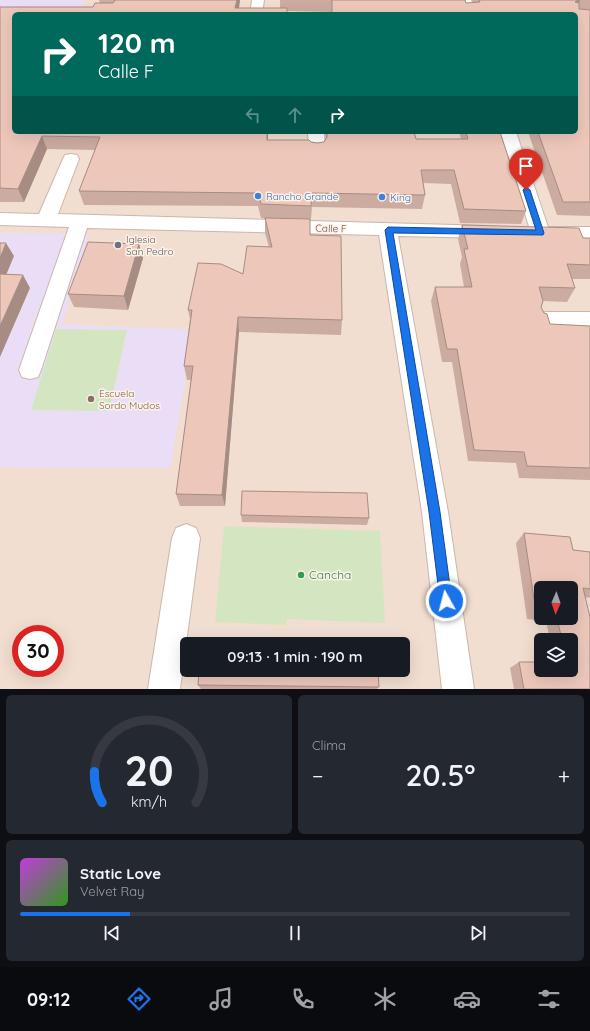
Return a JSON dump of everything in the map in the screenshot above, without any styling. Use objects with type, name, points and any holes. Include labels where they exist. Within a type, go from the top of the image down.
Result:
[{"type":"street","points":[[256,12],[258,0]]},
{"type":"street","points":[[465,0],[469,12]]},
{"type":"street","points":[[316,134],[317,150]]},
{"type":"street","points":[[508,134],[525,233]]},
{"type":"street","points":[[46,220],[71,159]]},
{"type":"street","name":"Calle F","points":[[0,219],[590,234]]},
{"type":"street","points":[[30,370],[80,220]]},
{"type":"street","points":[[388,230],[435,512],[458,689]]},
{"type":"street","points":[[546,320],[590,320]]},
{"type":"street","points":[[164,689],[186,538]]},
{"type":"shaded area","points":[[0,0],[590,0],[590,689],[0,689]]},
{"type":"shaded area","points":[[0,0],[85,0],[81,8],[0,9]]},
{"type":"shaded area","name":"Escuela Sordo Mudos","points":[[0,233],[89,234],[62,324],[194,330],[170,468],[0,467]]},
{"type":"green space","points":[[56,329],[127,330],[109,411],[31,410]]},
{"type":"green space","name":"Cancha","points":[[224,526],[380,531],[385,623],[287,619],[286,625],[215,622]]},
{"type":"building","points":[[114,0],[237,0],[235,8],[287,8],[287,12],[12,12],[12,134],[267,134],[267,140],[309,140],[317,143],[324,142],[327,134],[415,134],[416,139],[468,139],[467,134],[501,134],[526,211],[464,209],[454,170],[421,170],[425,195],[312,193],[311,206],[261,204],[258,193],[79,191],[100,137],[42,136],[18,189],[0,188],[0,7],[93,7],[95,3],[113,3],[115,1]]},
{"type":"building","points":[[332,0],[465,0],[466,3],[480,2],[479,0],[578,0],[575,2],[579,3],[579,9],[590,10],[590,202],[563,202],[539,134],[578,134],[578,12],[332,12]]},
{"type":"building","points":[[265,218],[310,219],[310,235],[341,236],[342,320],[238,317],[222,495],[176,494],[193,366],[184,366],[192,310],[188,310],[198,263],[221,264],[243,274],[247,246],[272,247]]},
{"type":"building","points":[[462,225],[579,228],[583,238],[590,238],[590,265],[567,264],[575,288],[539,287],[543,301],[541,307],[544,313],[547,314],[550,324],[590,326],[590,468],[527,466],[524,452],[474,450],[457,349],[447,349],[435,287],[472,287],[464,249],[468,249]]},
{"type":"building","points":[[88,242],[139,244],[124,296],[68,294]]},
{"type":"building","points":[[0,243],[6,243],[0,258]]},
{"type":"building","points":[[0,274],[23,275],[0,326]]},
{"type":"building","points":[[242,491],[367,493],[369,518],[241,515]]},
{"type":"building","points":[[524,533],[570,537],[573,550],[590,552],[590,589],[583,588],[590,617],[590,689],[524,689],[519,662],[534,662],[534,677],[578,677],[578,633],[560,633],[559,625],[578,625],[578,581],[534,581],[534,599]]},
{"type":"building","points":[[199,677],[378,677],[379,687],[198,685]]},
{"type":"place","name":"Rancho Grande","points":[[258,196]]},
{"type":"place","name":"King","points":[[382,197]]},
{"type":"place","name":"Iglesia San Pedro","points":[[118,245]]},
{"type":"place","name":"Escuela Sordo Mudos","points":[[91,399]]},
{"type":"place","name":"Cancha","points":[[301,575]]},
{"type":"route","points":[[446,601],[435,512],[388,230],[540,233],[526,190]]}]
